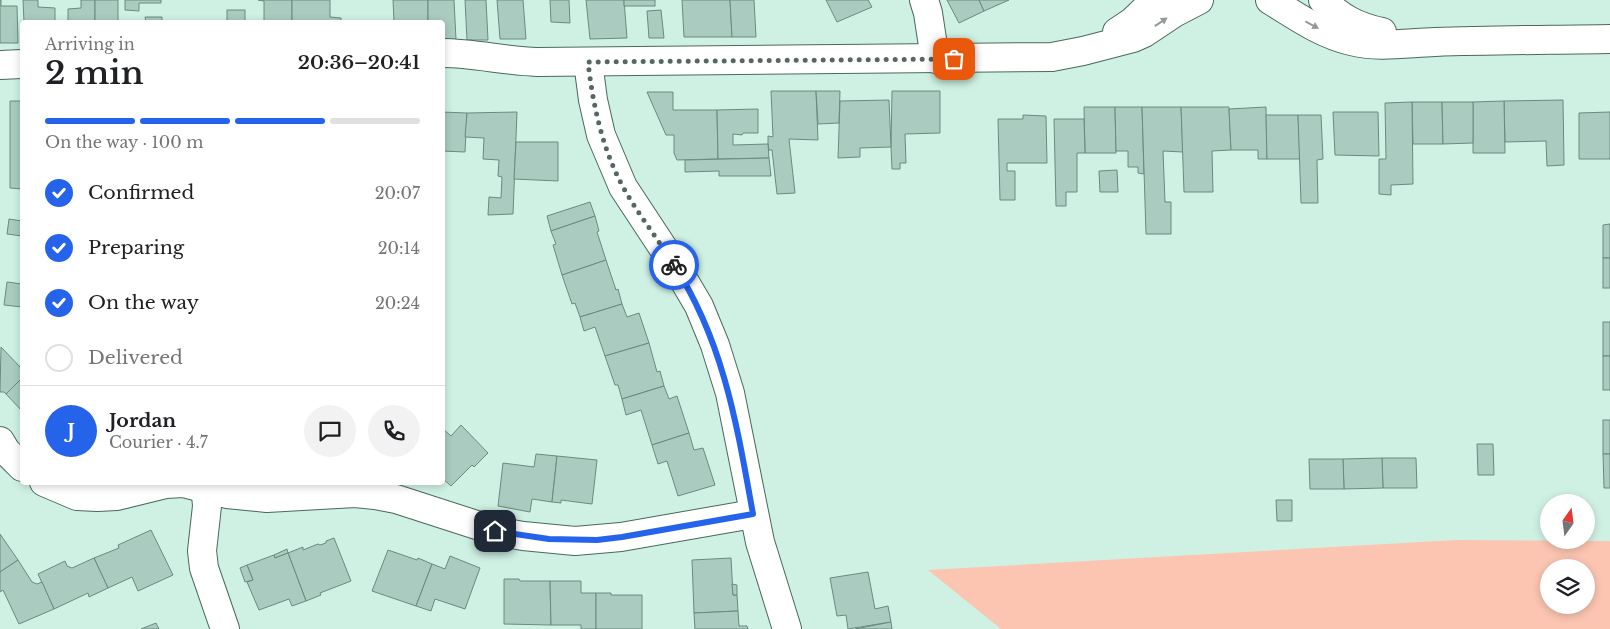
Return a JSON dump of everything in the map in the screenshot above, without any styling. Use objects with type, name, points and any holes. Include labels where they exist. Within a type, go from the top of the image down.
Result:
[{"type":"street","points":[[924,0],[928,13],[935,59]]},
{"type":"street","points":[[1083,51],[1121,29],[1155,0]]},
{"type":"street","points":[[445,53],[473,55],[514,62],[1031,59],[1052,57],[1117,43],[1144,33],[1199,0]]},
{"type":"street","points":[[1270,0],[1317,29],[1349,41],[1378,45],[1432,42],[1610,40]]},
{"type":"street","points":[[1323,0],[1341,16],[1360,27],[1432,42]]},
{"type":"street","points":[[588,62],[593,100],[601,135],[623,187],[687,285],[699,306],[715,345],[730,393],[760,542],[787,629]]},
{"type":"street","points":[[0,65],[20,64]]},
{"type":"street","points":[[0,441],[6,451],[20,465]]},
{"type":"street","points":[[51,485],[77,496],[97,497],[117,496],[162,485]]},
{"type":"street","points":[[225,629],[206,575],[203,559],[202,551],[207,506],[205,485],[227,494],[267,498],[355,493],[375,495],[396,499],[462,522],[495,531],[523,536],[576,541],[622,537],[753,514]]},
{"type":"shaded area","points":[[1457,540],[1540,541],[1540,549],[1595,549],[1595,541],[1610,541],[1610,629],[1001,629],[928,570]]},
{"type":"building","points":[[0,0],[1,6],[17,6],[18,43],[0,43]]},
{"type":"building","points":[[23,0],[38,0],[38,7],[55,8],[55,20],[24,20]]},
{"type":"building","points":[[81,0],[95,0],[95,20],[68,20],[68,9],[81,8]]},
{"type":"building","points":[[95,0],[118,0],[118,20],[95,20]]},
{"type":"building","points":[[125,0],[161,0],[161,3],[139,3],[139,11],[125,10]]},
{"type":"building","points":[[258,0],[292,0],[292,20],[264,20],[264,1]]},
{"type":"building","points":[[292,0],[330,0],[330,17],[341,18],[341,20],[292,20]]},
{"type":"building","points":[[393,0],[428,0],[428,20],[394,20]]},
{"type":"building","points":[[428,0],[454,0],[456,40],[445,40],[445,20],[428,20]]},
{"type":"building","points":[[465,0],[486,0],[488,40],[467,40]]},
{"type":"building","points":[[497,0],[523,0],[526,39],[500,39]]},
{"type":"building","points":[[550,0],[569,0],[570,23],[551,22]]},
{"type":"building","points":[[586,0],[624,0],[627,38],[590,39]]},
{"type":"building","points":[[624,0],[655,0],[655,6],[624,6]]},
{"type":"building","points":[[682,0],[730,0],[732,37],[684,37]]},
{"type":"building","points":[[730,0],[754,0],[756,37],[732,37]]},
{"type":"building","points":[[826,0],[868,0],[872,7],[837,22]]},
{"type":"building","points":[[947,0],[979,0],[984,11],[959,23]]},
{"type":"building","points":[[979,0],[1009,0],[984,11]]},
{"type":"building","points":[[227,10],[245,10],[245,20],[227,20]]},
{"type":"building","points":[[661,10],[664,38],[649,38],[647,11]]},
{"type":"building","points":[[145,17],[162,17],[162,20],[146,20]]},
{"type":"building","points":[[771,91],[816,91],[818,140],[789,139],[795,193],[777,194],[772,150],[769,150],[768,144],[768,136],[773,137]]},
{"type":"building","points":[[816,91],[840,91],[839,123],[818,124]]},
{"type":"building","points":[[892,91],[940,91],[940,133],[905,134],[906,163],[900,163],[900,169],[892,169]]},
{"type":"building","points":[[647,92],[673,92],[673,110],[717,110],[718,159],[677,160],[674,153],[674,135],[666,135]]},
{"type":"building","points":[[889,100],[891,147],[860,148],[860,157],[838,158],[840,101]]},
{"type":"building","points":[[1563,100],[1564,165],[1547,166],[1546,141],[1505,142],[1504,101]]},
{"type":"building","points":[[10,101],[20,101],[20,189],[10,188]]},
{"type":"building","points":[[1504,101],[1505,153],[1473,153],[1473,102]]},
{"type":"building","points":[[1412,102],[1442,102],[1443,144],[1413,144]]},
{"type":"building","points":[[1412,102],[1413,184],[1391,185],[1391,195],[1379,194],[1379,159],[1386,159],[1385,103]]},
{"type":"building","points":[[1442,102],[1473,102],[1473,143],[1443,144]]},
{"type":"building","points":[[1084,107],[1115,107],[1116,153],[1085,153]]},
{"type":"building","points":[[1115,107],[1142,107],[1144,174],[1138,173],[1138,167],[1128,167],[1128,151],[1116,151]]},
{"type":"building","points":[[1142,107],[1181,107],[1183,152],[1163,151],[1165,202],[1171,202],[1171,234],[1146,234]]},
{"type":"building","points":[[1181,107],[1229,107],[1231,150],[1212,151],[1213,192],[1184,192]]},
{"type":"building","points":[[1266,107],[1267,159],[1258,159],[1258,150],[1231,150],[1229,109]]},
{"type":"building","points":[[758,109],[758,133],[733,134],[733,145],[768,144],[769,158],[718,159],[717,110]]},
{"type":"building","points":[[445,112],[467,113],[465,152],[445,151]]},
{"type":"building","points":[[517,112],[513,214],[488,215],[489,197],[501,198],[502,177],[498,176],[499,160],[483,159],[484,138],[465,137],[467,113]]},
{"type":"building","points":[[1333,112],[1378,112],[1379,156],[1335,155]]},
{"type":"building","points":[[1610,112],[1610,159],[1579,159],[1579,113]]},
{"type":"building","points":[[1023,115],[1046,116],[1047,163],[1007,163],[1007,171],[1015,171],[1015,200],[1000,200],[998,119],[1023,119]]},
{"type":"building","points":[[1266,115],[1298,115],[1300,159],[1267,159]]},
{"type":"building","points":[[1298,115],[1321,115],[1323,159],[1317,160],[1318,203],[1301,203]]},
{"type":"building","points":[[1054,119],[1084,119],[1085,153],[1077,153],[1077,192],[1066,192],[1066,206],[1056,206]]},
{"type":"building","points":[[516,142],[558,142],[558,181],[514,179]]},
{"type":"building","points":[[769,158],[771,176],[719,176],[719,171],[685,172],[685,160]]},
{"type":"building","points":[[1117,170],[1118,192],[1100,192],[1099,171]]},
{"type":"building","points":[[590,202],[595,216],[551,231],[547,216]]},
{"type":"building","points":[[595,216],[599,231],[597,232],[606,260],[562,275],[553,245],[556,244],[551,231]]},
{"type":"building","points":[[9,219],[20,221],[20,236],[7,234]]},
{"type":"building","points":[[1610,224],[1610,258],[1603,258],[1603,225]]},
{"type":"building","points":[[1603,258],[1610,258],[1610,288],[1603,288]]},
{"type":"building","points":[[606,260],[622,304],[580,317],[575,303],[572,304],[562,275]]},
{"type":"building","points":[[7,282],[20,284],[20,307],[4,305]]},
{"type":"building","points":[[622,304],[627,317],[639,313],[649,343],[605,356],[595,327],[584,331],[580,317]]},
{"type":"building","points":[[1603,322],[1610,322],[1610,356],[1603,356]]},
{"type":"building","points":[[649,343],[657,372],[660,371],[664,386],[622,399],[605,356]]},
{"type":"building","points":[[1,347],[20,367],[20,380],[6,394],[0,392]]},
{"type":"building","points":[[1603,356],[1610,356],[1610,390],[1603,390]]},
{"type":"building","points":[[20,380],[20,409],[6,394]]},
{"type":"building","points":[[664,386],[669,399],[677,396],[689,433],[652,445],[641,410],[626,415],[622,399]]},
{"type":"building","points":[[1603,420],[1610,420],[1610,454],[1603,454]]},
{"type":"building","points":[[461,425],[488,453],[474,467],[472,465],[451,486],[445,481],[445,431],[451,436]]},
{"type":"building","points":[[689,433],[694,450],[703,448],[715,485],[678,496],[667,461],[658,464],[652,445]]},
{"type":"building","points":[[1477,444],[1493,444],[1494,475],[1478,475]]},
{"type":"building","points":[[536,454],[557,456],[552,502],[532,499],[530,512],[498,506],[503,463],[534,467]]},
{"type":"building","points":[[1603,454],[1610,454],[1610,488],[1604,488]]},
{"type":"building","points":[[557,456],[597,460],[592,504],[561,500],[561,503],[552,502]]},
{"type":"building","points":[[1382,458],[1416,458],[1417,488],[1383,488]]},
{"type":"building","points":[[1382,458],[1383,488],[1344,489],[1343,459]]},
{"type":"building","points":[[1309,459],[1343,459],[1344,489],[1310,489]]},
{"type":"building","points":[[1276,500],[1292,500],[1292,521],[1277,521]]},
{"type":"building","points":[[151,530],[173,575],[138,591],[132,577],[108,588],[94,558],[119,548],[118,545]]},
{"type":"building","points":[[0,534],[18,560],[0,572]]},
{"type":"building","points":[[334,538],[351,581],[320,593],[321,595],[306,601],[288,553],[303,547],[303,550],[318,544],[320,545]]},
{"type":"building","points":[[287,549],[288,553],[275,558],[274,555]]},
{"type":"building","points":[[388,550],[432,564],[416,606],[372,591]]},
{"type":"building","points":[[288,553],[306,601],[292,606],[289,599],[259,610],[247,582],[253,580],[247,565],[274,555],[275,558]]},
{"type":"building","points":[[450,556],[480,568],[465,609],[435,599],[431,611],[416,606],[432,564],[445,569]]},
{"type":"building","points":[[94,558],[108,588],[89,597],[88,593],[54,609],[38,574],[65,561],[67,566],[72,568]]},
{"type":"building","points":[[731,558],[733,595],[737,595],[738,611],[694,613],[692,560]]},
{"type":"building","points":[[18,560],[32,582],[37,584],[42,582],[54,609],[19,624],[3,590],[0,592],[0,572]]},
{"type":"building","points":[[247,565],[253,580],[245,582],[240,568]]},
{"type":"building","points":[[868,572],[875,609],[888,606],[891,622],[848,629],[846,615],[837,616],[830,578]]},
{"type":"building","points":[[504,579],[550,581],[551,625],[504,624]]},
{"type":"building","points":[[550,581],[581,581],[581,593],[596,593],[596,629],[581,629],[581,625],[551,625]]},
{"type":"building","points":[[732,584],[737,585],[737,595],[733,595]]},
{"type":"building","points":[[596,593],[642,595],[642,629],[596,629]]},
{"type":"building","points":[[738,611],[739,626],[747,626],[748,629],[695,629],[694,613]]},
{"type":"building","points":[[891,622],[892,629],[855,629]]},
{"type":"building","points":[[156,623],[159,629],[141,629]]},
{"type":"way so far","points":[[674,265],[623,187],[601,135],[593,100],[588,62],[954,59]]},
{"type":"route","points":[[495,531],[549,539],[597,540],[753,514],[730,393],[715,345],[699,306],[674,265]]}]
